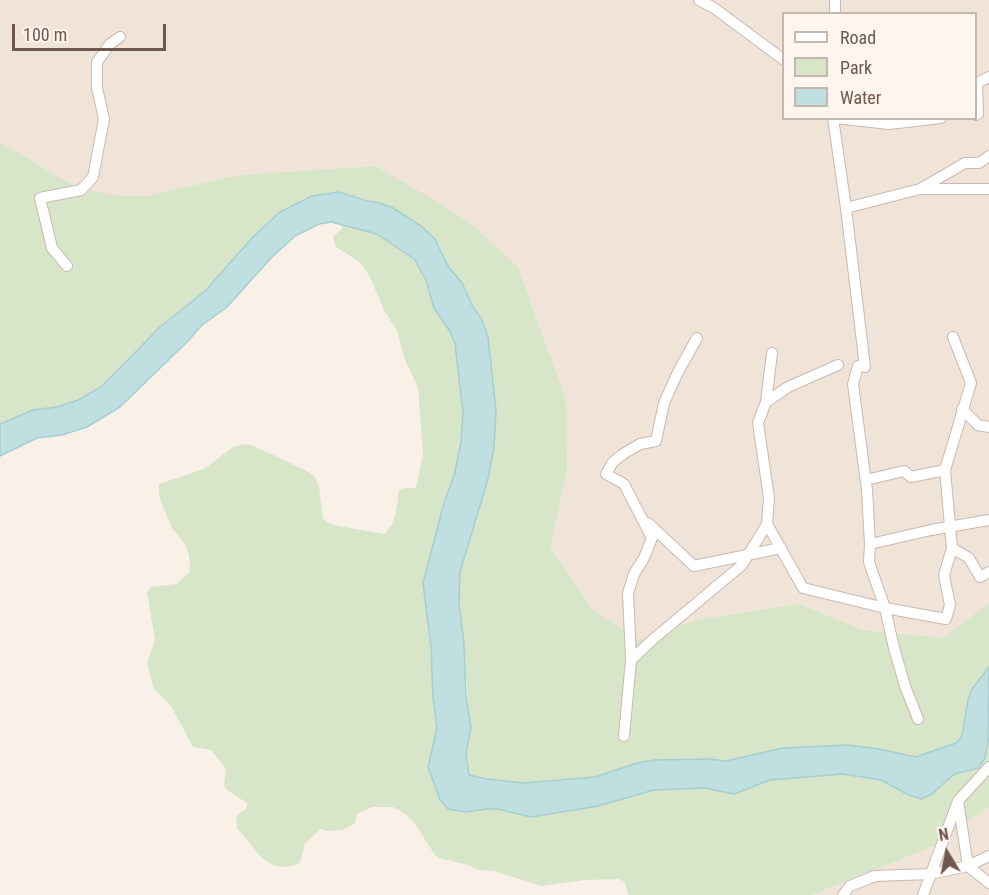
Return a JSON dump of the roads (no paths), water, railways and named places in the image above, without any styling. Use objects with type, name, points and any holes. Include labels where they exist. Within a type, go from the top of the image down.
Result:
[{"type":"street","points":[[699,0],[714,8],[782,59]]},
{"type":"street","points":[[67,266],[52,248],[40,198],[81,190],[93,177],[104,119],[97,88],[98,62],[110,44],[120,37]]},
{"type":"street","points":[[977,83],[977,114]]},
{"type":"street","points":[[834,120],[846,208],[862,367],[854,384],[866,480],[869,562],[918,719]]},
{"type":"street","points":[[852,120],[889,124],[924,120]]},
{"type":"street","points":[[920,189],[964,163],[979,164],[989,156]]},
{"type":"street","points":[[846,208],[920,189],[989,189]]},
{"type":"street","points":[[767,524],[803,588],[885,608],[946,619],[950,605],[944,575],[952,548],[945,470],[971,383],[953,337]]},
{"type":"street","points":[[624,736],[631,660],[628,593],[634,574],[652,538],[624,484],[606,474],[613,462],[623,454],[640,444],[656,441],[664,403],[697,338]]},
{"type":"street","points":[[631,660],[742,565],[767,524],[769,498],[758,423],[766,402],[772,353]]},
{"type":"street","points":[[766,402],[788,387],[838,364]]},
{"type":"street","points":[[962,409],[978,425],[989,427]]},
{"type":"street","points":[[866,480],[904,471],[911,477],[945,470]]},
{"type":"street","points":[[641,516],[694,566],[781,548]]},
{"type":"street","points":[[870,544],[989,520]]},
{"type":"street","points":[[952,548],[969,558],[980,578],[989,572]]},
{"type":"street","points":[[923,895],[957,801],[989,766]]},
{"type":"street","points":[[957,801],[968,866],[989,883]]},
{"type":"street","points":[[843,895],[850,886],[875,876],[930,874],[968,866],[989,856]]},
{"type":"water","points":[[339,192],[393,208],[421,226],[435,239],[448,266],[462,283],[482,320],[488,337],[496,410],[494,447],[488,479],[460,572],[459,603],[464,644],[466,697],[471,727],[466,755],[469,775],[524,783],[595,777],[637,763],[655,760],[726,761],[783,748],[847,745],[916,757],[956,743],[962,736],[972,689],[989,667],[988,741],[985,758],[978,768],[954,774],[931,795],[921,799],[881,780],[843,774],[770,780],[734,794],[704,788],[654,790],[598,806],[531,817],[498,809],[466,812],[448,809],[440,800],[428,767],[437,728],[431,647],[423,583],[443,507],[455,472],[461,442],[463,412],[455,344],[451,333],[434,308],[426,280],[414,259],[377,234],[331,222],[319,224],[295,236],[271,258],[226,308],[202,325],[120,407],[87,427],[62,435],[37,438],[0,456],[0,424],[33,410],[57,407],[78,400],[101,387],[160,327],[205,291],[253,237],[280,212],[312,196]]}]
